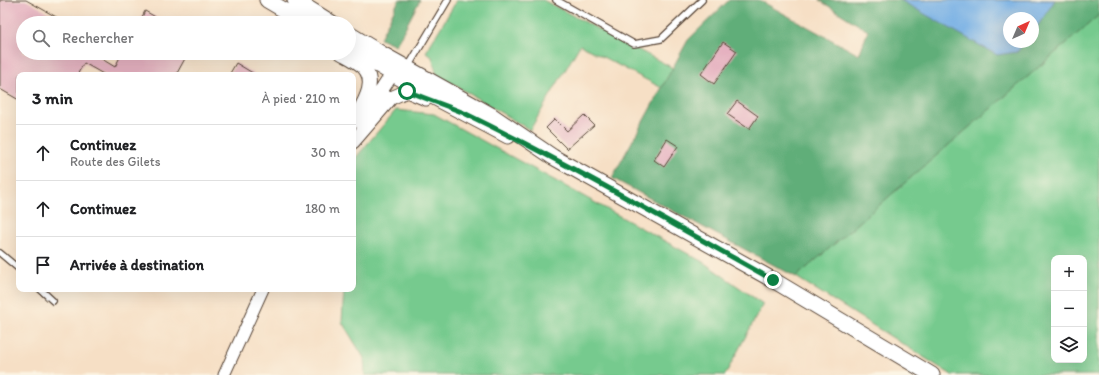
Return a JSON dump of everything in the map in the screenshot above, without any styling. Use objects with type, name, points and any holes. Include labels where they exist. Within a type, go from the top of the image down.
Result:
[{"type":"main road","points":[[267,0],[294,16]]},
{"type":"main road","points":[[295,0],[321,16]]},
{"type":"main road","points":[[356,39],[400,71],[463,113],[553,157],[773,280],[932,375]]},
{"type":"main road","points":[[356,51],[491,115],[553,157]]},
{"type":"street","points":[[352,60],[364,67],[371,82],[356,116]]},
{"type":"street","points":[[356,130],[400,71]]},
{"type":"street","points":[[356,139],[391,98],[407,91],[463,113]]},
{"type":"street","points":[[224,375],[262,292]]},
{"type":"lane","points":[[400,71],[448,0]]},
{"type":"lane","points":[[556,0],[634,44],[661,39],[702,0]]},
{"type":"lane","points":[[0,253],[16,266]]},
{"type":"lane","points":[[43,292],[53,301]]},
{"type":"green space","points":[[399,0],[420,0],[396,45],[380,38]]},
{"type":"green space","points":[[457,0],[543,0],[673,68],[662,88],[580,45],[530,130],[437,76],[432,57],[426,52]]},
{"type":"green space","points":[[729,0],[759,0],[859,55],[868,31],[819,0],[1099,0],[1099,15],[796,277],[612,178],[688,40]]},
{"type":"green space","points":[[1099,15],[1099,375],[952,375],[796,277]]},
{"type":"green space","points":[[396,110],[434,114],[703,262],[763,304],[725,375],[365,375],[364,358],[342,322],[344,292],[356,292],[356,157]]},
{"type":"water","points":[[900,0],[1055,0],[1039,24],[1039,12],[1003,12],[1003,48],[1020,48],[1017,52],[997,55]]},
{"type":"building","points":[[0,0],[26,0],[55,16],[16,16],[16,60],[104,60],[115,67],[118,60],[184,60],[178,72],[100,72],[84,63],[79,72],[16,72],[16,98],[0,89]]},
{"type":"building","points":[[145,11],[154,16],[142,16]]},
{"type":"building","points":[[723,42],[737,51],[714,84],[701,74]]},
{"type":"building","points":[[236,63],[251,72],[231,72]]},
{"type":"building","points":[[737,101],[758,116],[749,129],[727,114]]},
{"type":"building","points":[[584,115],[594,125],[567,149],[546,128],[555,119],[567,131]]},
{"type":"building","points":[[667,139],[678,146],[664,167],[654,160]]},
{"type":"route","points":[[407,91],[463,113],[553,157],[773,280]]}]
